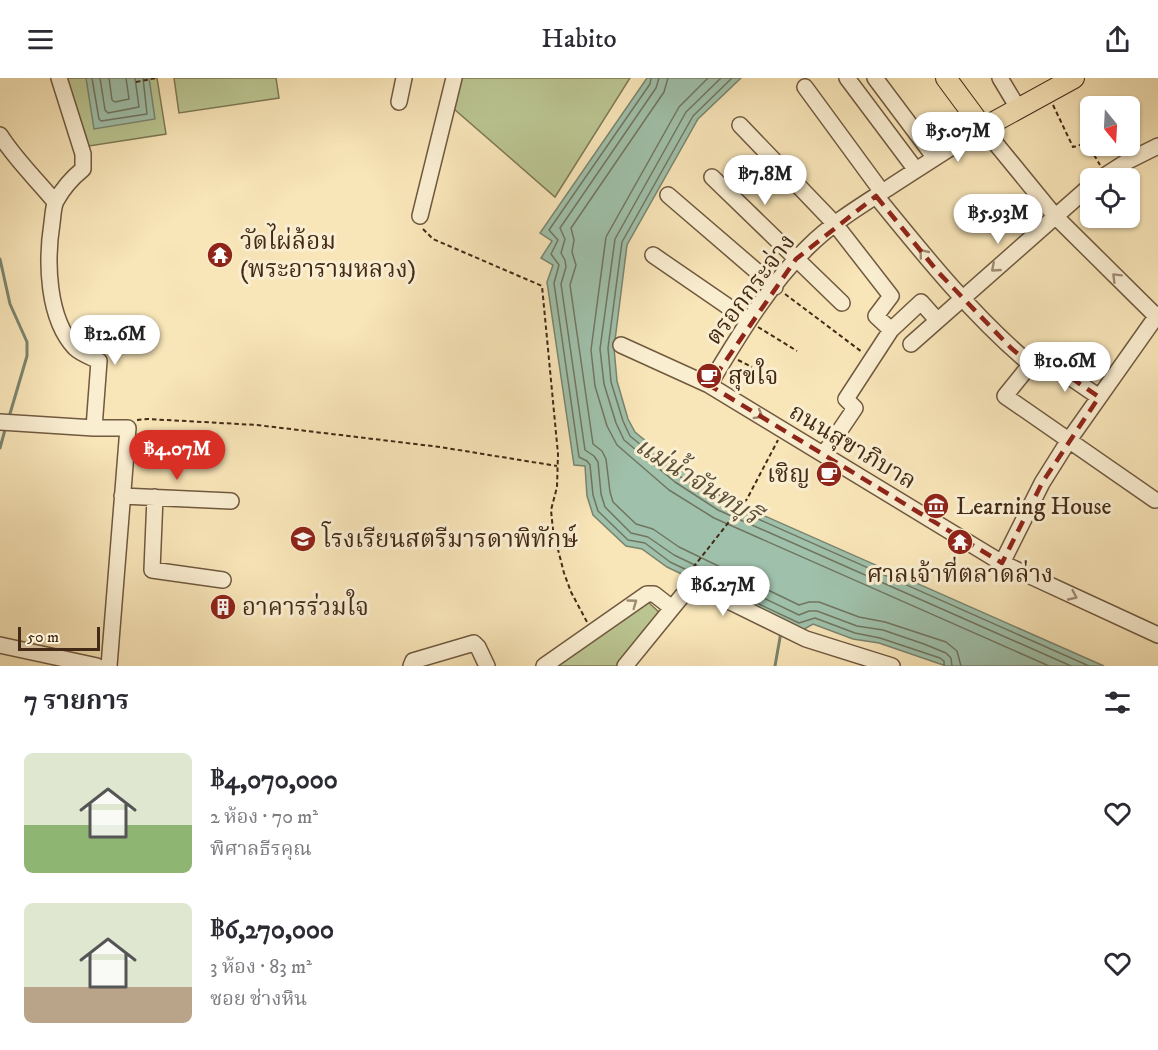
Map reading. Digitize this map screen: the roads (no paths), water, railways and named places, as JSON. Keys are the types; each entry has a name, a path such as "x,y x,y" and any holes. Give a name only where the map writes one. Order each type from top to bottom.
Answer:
{"main road":[{"path":"946,78 982,128 1018,108 1048,86 1074,78"}],"street":[{"path":"59,78 83,154 83,169 71,179 55,202 49,244 50,286 59,320 67,338 77,350 99,361 94,428"},
{"path":"399,102 404,78"},
{"path":"420,216 454,78"},
{"path":"847,78 916,170"},
{"path":"875,78 935,158"},
{"path":"1000,78 1018,108"},
{"path":"805,87 879,194 962,298 984,323 1030,364"},
{"path":"740,125 835,224 891,296 876,316 891,330"},
{"path":"982,128 1055,216 1157,316 1099,396 1042,483 1002,563"},
{"name":"ตรอกกระจ่าง","path":"709,385 749,321 796,259 835,224 982,128"},
{"path":"0,135 8,149 33,174 55,202"},
{"path":"1119,168 1158,146"},
{"path":"712,177 842,303"},
{"path":"668,195 775,287"},
{"path":"911,344 1080,195"},
{"path":"653,255 749,321"},
{"path":"824,454 855,408 846,399 891,330 921,302 937,320"},
{"name":"ถนนสุขาภิบาล","path":"621,345 709,385 1002,563 1158,635"},
{"path":"1099,396 1038,355 1005,396 1155,500"},
{"path":"6,423 94,428 130,425 122,496 109,666"},
{"path":"122,496 231,501"},
{"path":"155,497 152,570 223,580"},
{"path":"625,666 686,592 700,588 806,639 892,666"},
{"path":"544,666 647,594 654,594 672,608"},
{"path":"411,666 413,661 474,644 478,647 487,666"},
{"path":"4,645 44,660 97,666"}],"water":[{"path":"86,78 149,78 155,119 94,129"},
{"path":"647,78 741,78 698,119 627,245 614,348 617,381 628,419 635,432 682,471 724,498 1104,666 946,666 879,643 853,639 813,624 801,631 667,567 642,549 626,546 593,515 587,496 585,466 574,465 547,282 553,265 541,258 552,241 540,233"}],"waterway":[{"path":"0,259 10,304 27,342 27,356 9,417"},
{"path":"0,448 6,426"},
{"path":"775,666 781,632"}],"place":[{"name":"วัดไผ่ล้อม (พระอารามหลวง)","path":"220,255"},
{"name":"สุขใจ","path":"709,376"},
{"name":"เชิญ","path":"829,474"},
{"name":"Learning House","path":"936,506"},
{"name":"โรงเรียนสตรีมารดาพิทักษ์","path":"303,539"},
{"name":"ศาลเจ้าที่ตลาดล่าง","path":"960,542"},
{"name":"อาคารร่วมใจ","path":"223,607"}],"water label":[{"name":"แม่น้ำจันทบุรี","path":"698,480"}]}
